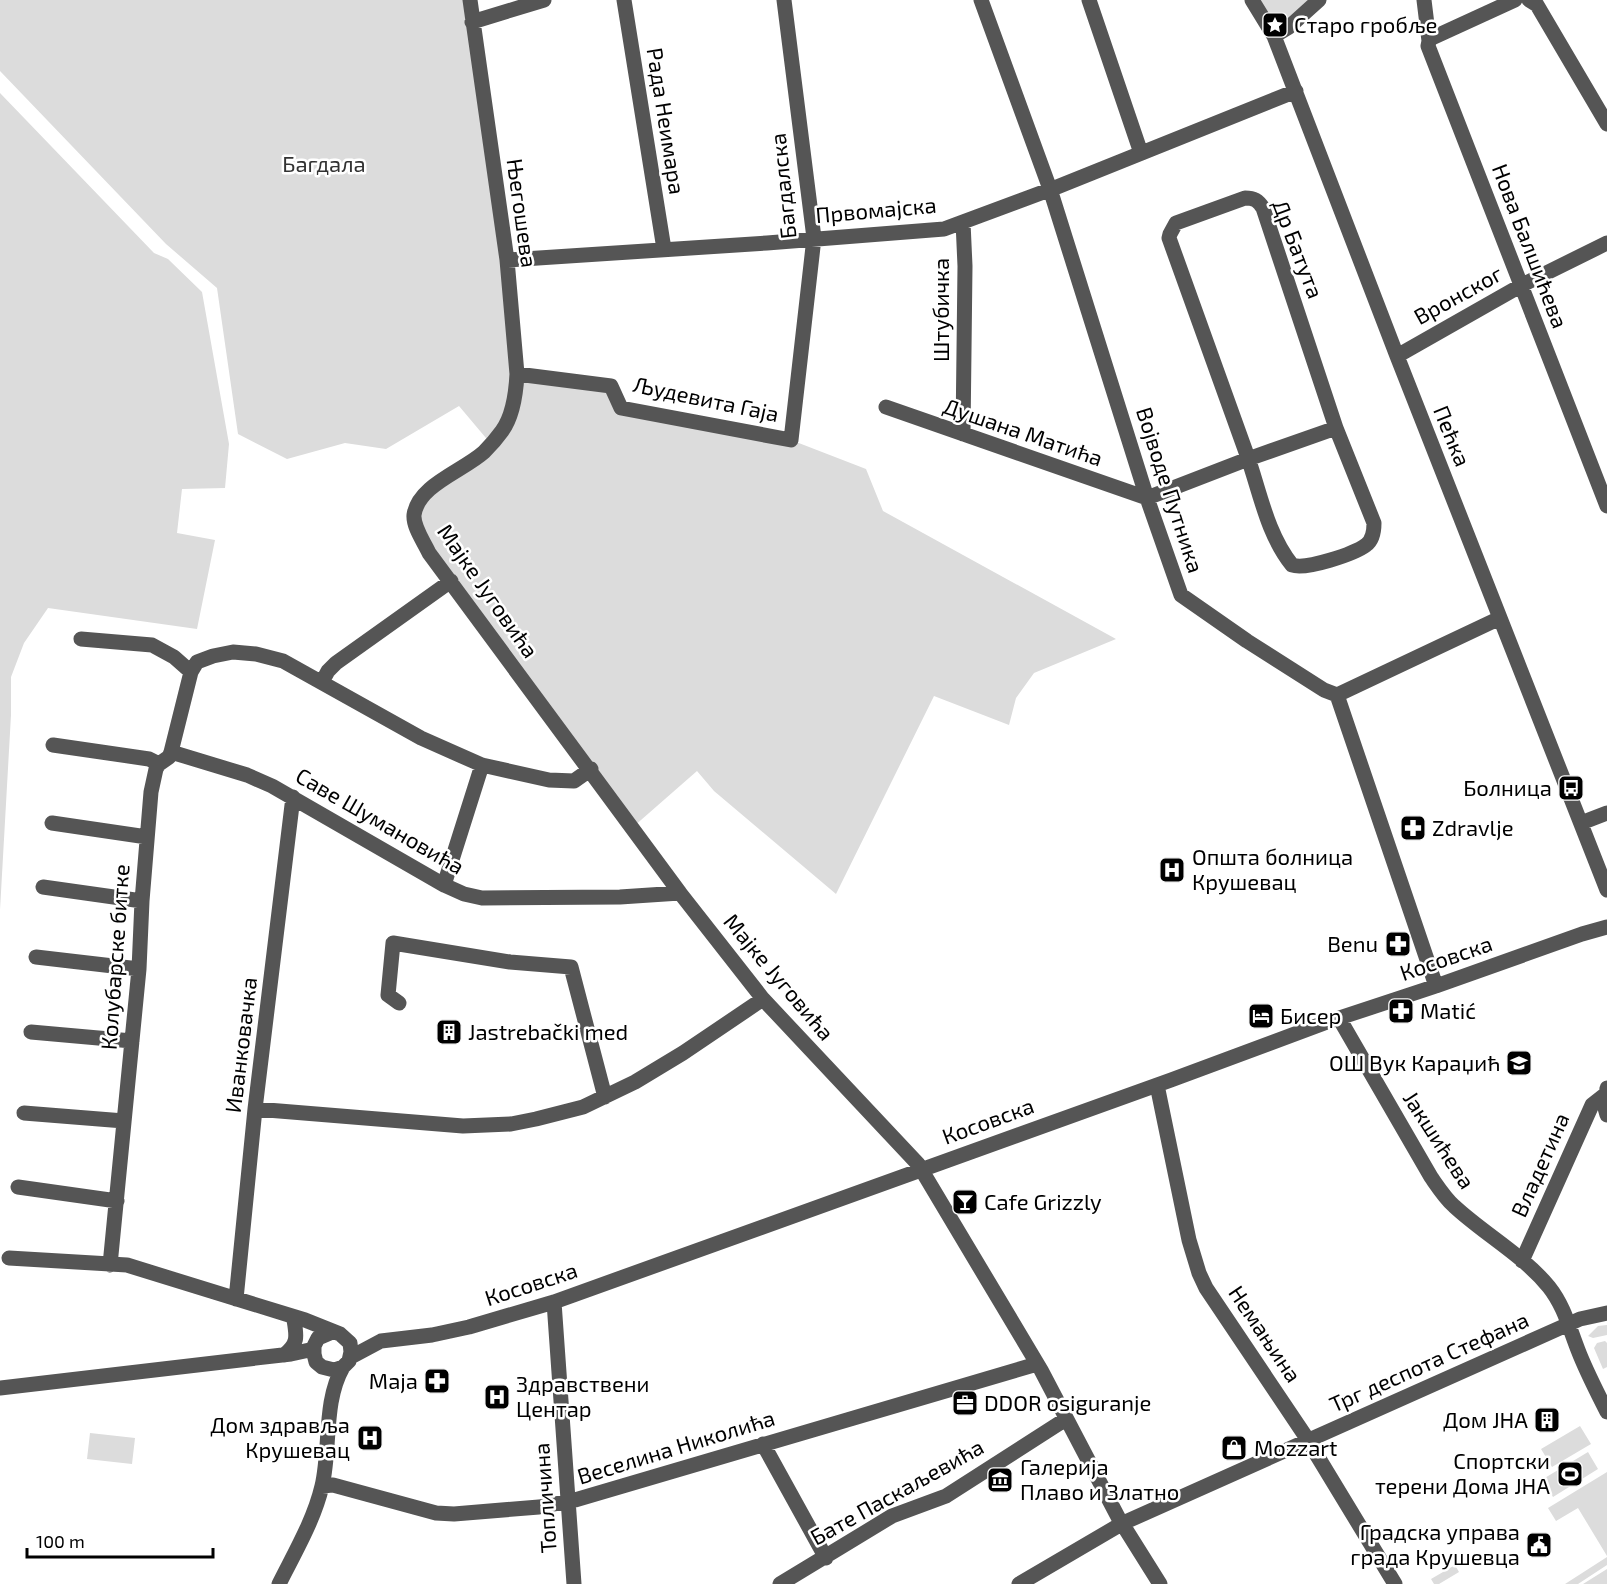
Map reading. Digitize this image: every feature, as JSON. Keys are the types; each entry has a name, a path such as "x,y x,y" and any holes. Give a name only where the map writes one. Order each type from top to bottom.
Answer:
{"street":[{"name":"Његошева","path":"470,0 507,261 517,374 511,410 503,430"},
{"path":"472,22 544,0"},
{"name":"Рада Неимара","path":"624,0 664,249"},
{"name":"Багдалска","path":"783,0 814,238 791,440"},
{"name":"Војводе Путника","path":"981,0 1050,189 1147,498 1181,595 1324,690 1337,695"},
{"path":"1089,0 1141,153"},
{"name":"Пећка","path":"1252,0 1275,36 1397,356 1607,890"},
{"path":"1275,36 1289,27 1319,0"},
{"name":"Нова Балшићева","path":"1424,0 1428,46 1607,506"},
{"path":"1429,41 1515,0"},
{"path":"1529,0 1537,5 1607,124"},
{"name":"Првомајска","path":"507,261 944,229 1296,91"},
{"name":"Др Батута","path":"1245,198 1259,201 1336,428 1374,523 1373,536 1367,545 1338,557 1304,567 1292,565 1279,546 1271,528 1169,238 1176,224 1245,198"},
{"name":"Штубичка","path":"963,222 965,266 963,434"},
{"name":"Вронског","path":"1397,356 1522,285 1607,243"},
{"name":"Људевита Гаја","path":"517,374 610,386 621,408 791,440"},
{"name":"Душана Матића","path":"886,407 1147,498"},
{"path":"1147,498 1336,428"},
{"name":"Мајке Југовића","path":"503,430 483,452 426,492 417,503 413,518 429,553 591,769 680,893 763,999 921,1169 1037,1364 1123,1523 1160,1584"},
{"path":"322,682 336,663 451,581"},
{"path":"1436,986 1337,695 1500,618"},
{"path":"81,639 152,645 194,667"},
{"path":"171,752 194,667 213,656 232,652 256,654 283,661 427,741 483,765 549,780 574,781 591,769"},
{"path":"53,745 149,759 159,764"},
{"name":"Колубарске битке","path":"110,1265 139,969 151,792 156,769 169,757 171,752"},
{"name":"Саве Шумановића","path":"171,752 247,775 293,797 444,885 464,894 482,898 620,897 680,893"},
{"path":"444,885 483,765"},
{"name":"Иванковачка","path":"236,1299 255,1109 293,797"},
{"path":"1581,823 1607,813"},
{"path":"52,823 147,837"},
{"path":"43,888 142,901"},
{"name":"Косовска","path":"318,1356 322,1335 338,1334 381,1341 432,1335 469,1327 554,1302 1339,1018 1607,927"},
{"path":"399,1003 388,995 393,943 487,959 571,968 605,1097"},
{"path":"36,957 139,969"},
{"path":"255,1109 463,1126 511,1124 583,1107 605,1097 683,1053 763,999"},
{"name":"Јакшићева","path":"1339,1018 1431,1177 1442,1192 1453,1205 1522,1261 1552,1292 1569,1324"},
{"path":"31,1032 132,1041"},
{"name":"Немањина","path":"1156,1085 1189,1240 1206,1288 1308,1441 1395,1584"},
{"path":"1607,1091 1605,1108 1607,1115"},
{"name":"Владетина","path":"1522,1261 1592,1105 1607,1091"},
{"path":"24,1113 124,1121"},
{"path":"18,1187 117,1200"},
{"path":"9,1258 128,1265 316,1324 338,1334 350,1343 347,1362 332,1395 322,1486 310,1521 279,1584"},
{"name":"Топличина","path":"554,1302 574,1584"},
{"name":"Трг деспота Стефана","path":"1019,1584 1123,1523 1569,1324 1590,1315 1607,1313"},
{"path":"288,1355 295,1343 296,1332 293,1318"},
{"path":"293,1318 318,1356 332,1395"},
{"path":"1569,1324 1578,1351 1607,1413"},
{"name":"Косовска","path":"0,1388 288,1355 318,1356 334,1370 381,1341"},
{"name":"Веселина Николића","path":"322,1486 333,1485 436,1514 540,1507 567,1502 1037,1364"},
{"name":"Бате Паскаљевића","path":"780,1584 892,1516 946,1496 1066,1419"},
{"path":"763,1444 826,1558"}],"green space":[{"name":"Багдала","path":"0,0 470,0 517,374 611,386 621,408 791,440 866,469 883,511 1116,639 1034,673 1016,698 1009,725 934,696 836,894 714,791 697,771 633,827 429,553 417,503 491,444 459,406 386,449 345,443 287,459 238,434 217,288 166,244 0,71"},
{"name":"Старо гробље","path":"1252,0 1310,0 1274,34"},
{"path":"0,93 154,253 168,259 202,292 229,444 225,488 182,489 177,533 215,540 197,629 48,608 24,643 11,677 0,910"},
{"path":"1607,1325 1607,1335 1593,1338 1588,1336 1598,1326"},
{"path":"1605,1341 1607,1343 1607,1367 1603,1369 1594,1348 1597,1343"},
{"name":"Спортски терени Дома ЈНА","path":"1580,1426 1591,1444 1552,1467 1541,1449"},
{"path":"90,1433 135,1438 132,1464 87,1459"},
{"name":"Спортски терени Дома ЈНА","path":"1588,1452 1598,1469 1553,1497 1543,1479"},
{"path":"1607,1472 1607,1556 1578,1508 1556,1521 1548,1508"},
{"path":"1607,1557 1607,1565 1578,1584 1565,1584"},
{"path":"1455,1565 1459,1572 1439,1584 1434,1584 1431,1579"},
{"path":"1607,1569 1607,1584 1583,1584"}],"place":[{"name":"Старо гробље","path":"1275,25"},
{"name":"Болница","path":"1571,788"},
{"name":"Zdravlje","path":"1413,828"},
{"name":"Општа болница Крушевац","path":"1172,870"},
{"name":"Benu","path":"1398,944"},
{"name":"Matić","path":"1401,1011"},
{"name":"Бисер","path":"1261,1016"},
{"name":"Jastrebački med","path":"449,1032"},
{"name":"ОШ Вук Караџић","path":"1519,1063"},
{"name":"Cafe Grizzly","path":"965,1202"},
{"name":"Маја","path":"437,1381"},
{"name":"Здравствени Центар","path":"497,1397"},
{"name":"DDOR osiguranje","path":"965,1403"},
{"name":"Дом ЈНА","path":"1547,1420"},
{"name":"Дом здравља Крушевац","path":"370,1438"},
{"name":"Mozzart","path":"1234,1448"},
{"name":"Спортски терени Дома ЈНА","path":"1570,1474"},
{"name":"Галерија Плаво и Златно","path":"1000,1480"},
{"name":"Градска управа града Крушевца","path":"1539,1545"}]}
